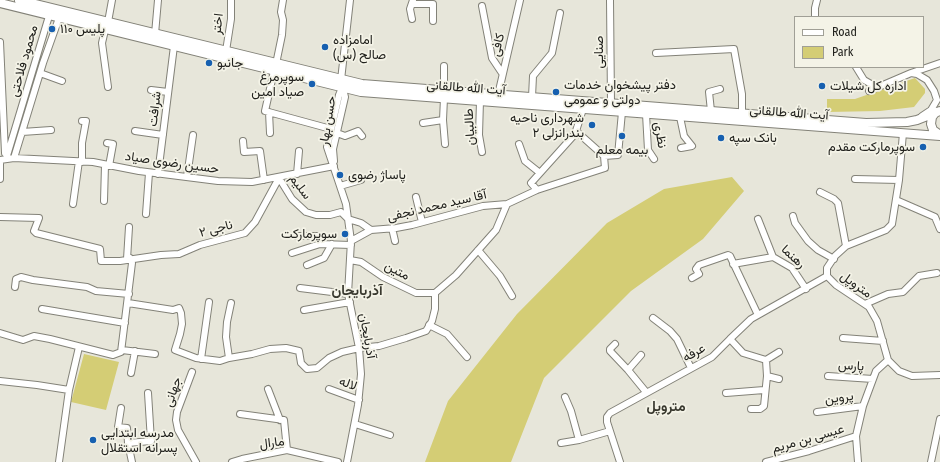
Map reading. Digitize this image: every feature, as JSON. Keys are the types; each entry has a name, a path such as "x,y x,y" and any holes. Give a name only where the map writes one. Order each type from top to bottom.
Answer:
{"main road":[{"name":"آیت الله طالقانی","path":"19,0 47,7 174,46 275,68 362,84 480,101 583,109 610,107 622,112 940,136"},
{"name":"آیت الله طالقانی","path":"0,3 47,7 60,18 155,34 226,51 275,68 342,88 361,92 532,97 610,107 711,111 866,123 907,122 917,120 938,111"},
{"path":"938,111 932,117 931,124 940,136"},
{"path":"907,122 921,126 923,130 919,134"}],"street":[{"path":"108,87 102,43 112,0"},
{"path":"155,34 158,0"},
{"name":"اختر","path":"226,51 231,19 231,0"},
{"path":"283,0 281,12 283,20 282,35 265,111 331,129"},
{"path":"342,88 341,80 350,0"},
{"name":"کافی","path":"498,95 520,0"},
{"name":"صنایی","path":"610,0 610,107"},
{"path":"815,16 817,0"},
{"path":"412,19 410,9 412,2 433,4 433,21"},
{"path":"482,6 492,58 502,73"},
{"name":"محمود فلاحتی","path":"14,158 22,132 47,7"},
{"path":"532,97 533,76 552,53 560,13"},
{"name":"محمود فلاحتی","path":"2,159 40,73 60,18"},
{"path":"0,42 2,159 0,179"},
{"name":"شرافت","path":"158,174 174,46"},
{"path":"656,53 734,49 742,94 742,113"},
{"path":"36,61 43,63"},
{"path":"869,91 910,73 940,63"},
{"path":"444,66 443,120 445,144"},
{"path":"857,68 864,80 871,84 880,86"},
{"path":"40,73 62,81"},
{"path":"910,73 917,74 927,80 934,91 937,100 931,110 917,120"},
{"name":"حسن بهار","path":"334,166 327,147 342,88"},
{"name":"حسن بهار","path":"334,166 333,149 345,97 342,88"},
{"path":"711,111 709,92 720,89"},
{"path":"151,90 168,92"},
{"name":"طالبیان","path":"480,101 479,135 482,152"},
{"path":"537,190 531,183 575,134 583,109"},
{"path":"269,112 270,133"},
{"path":"604,156 618,154 622,112"},
{"name":"نظری","path":"646,114 648,150 654,159"},
{"path":"680,117 684,136 692,146 681,148"},
{"path":"423,123 443,120"},
{"path":"73,204 81,162 82,143 86,122 82,121"},
{"path":"22,132 51,130"},
{"path":"135,131 163,135"},
{"path":"337,133 345,136 358,131 362,136"},
{"path":"128,303 173,310 179,308 182,324 175,350 220,362 229,358 270,349 286,348 300,351 301,363 307,369 317,368 329,358 342,352 359,348 379,346 411,337 426,331 432,321 435,309 435,293 451,280 496,230 507,204 537,190 605,168 604,156 576,131"},
{"name":"متروپل","path":"888,360 877,321 865,304 836,285 827,276 827,268 846,246 886,230 892,224 899,180 903,133"},
{"path":"187,177 193,135"},
{"path":"242,141 244,152 260,151 264,180"},
{"path":"104,201 107,165 113,144 107,143"},
{"path":"519,144 526,161 540,172"},
{"path":"297,174 300,151"},
{"name":"حسین رضوی صیاد","path":"2,159 14,158 81,162 218,182 252,182 279,178 334,166"},
{"name":"آذربایجان","path":"334,166 346,204 348,219 351,243 348,294 359,348 361,374 359,400 347,462"},
{"path":"146,214 149,173"},
{"name":"سلیم","path":"279,178 292,199 306,212 316,215 341,212 348,219"},
{"name":"ناجی ۲","path":"0,217 39,218 34,232 100,249 101,261 179,254 200,244 245,233 255,222 279,178"},
{"path":"855,179 899,180"},
{"path":"340,186 361,180"},
{"path":"820,192 834,199 838,203 846,246"},
{"path":"416,197 422,222"},
{"path":"896,200 935,218 940,229"},
{"name":"آقا سید محمد نجفی","path":"371,230 392,228 422,222 483,206 507,204"},
{"path":"793,216 795,223 808,241 818,250 834,259"},
{"path":"292,253 320,244 351,243 371,230 361,223 348,219"},
{"name":"رهنما","path":"758,219 774,257 792,268 806,289"},
{"path":"122,350 132,263 128,259 129,227"},
{"path":"392,228 395,241"},
{"path":"296,236 319,236 320,244"},
{"path":"307,265 324,258 332,244"},
{"path":"478,250 500,276 512,296"},
{"path":"692,278 699,274 696,269 699,265 728,254 758,315"},
{"path":"734,264 774,257"},
{"name":"متین","path":"350,260 361,262 383,277 416,293 435,293"},
{"path":"865,304 888,294 903,292 919,276 938,273"},
{"name":"عرفه","path":"620,462 607,417 610,413 712,357 730,338 758,315 827,276"},
{"path":"15,287 16,278 21,277 129,294"},
{"path":"300,288 348,294"},
{"path":"201,358 209,302"},
{"path":"304,310 350,302"},
{"path":"229,358 226,338 227,322 231,303"},
{"path":"42,308 125,323"},
{"path":"652,318 670,331 677,339 691,368"},
{"path":"430,325 447,334 467,357"},
{"path":"0,333 23,340 34,336 50,339 113,355 121,352 122,350 155,354"},
{"path":"730,338 743,353 766,360 779,352"},
{"path":"843,338 882,341"},
{"path":"615,344 610,351 646,392"},
{"path":"59,462 69,390 79,347"},
{"path":"131,373 135,351"},
{"path":"628,370 641,355"},
{"path":"751,409 762,408 764,406 764,390 767,376 766,360"},
{"path":"858,462 856,436 863,406 876,371 888,360 899,371 912,376 940,375"},
{"name":"جهانی","path":"192,372 177,412 176,420 178,430 196,462"},
{"path":"767,376 779,379"},
{"name":"پارس","path":"828,376 873,379"},
{"path":"0,381 69,390"},
{"path":"268,389 280,420"},
{"name":"لاله","path":"330,389 359,400"},
{"path":"726,393 764,390"},
{"path":"128,443 151,441 148,393"},
{"path":"565,397 571,411 579,440"},
{"name":"پروین","path":"817,412 863,406"},
{"path":"121,408 118,427 127,428 132,462"},
{"path":"240,414 284,420 287,450"},
{"path":"931,462 940,419"},
{"path":"355,424 390,435"},
{"path":"561,443 579,440 610,431"},
{"name":"عیسی بن مریم","path":"766,462 809,451 856,436"},
{"name":"مارال","path":"232,462 287,450 338,462"},
{"path":"260,455 263,462"}],"green space":[{"path":"915,78 925,89 925,93 914,107 880,111 827,112 827,99 855,99"},
{"path":"732,177 744,191 703,239 631,291 544,378 511,462 425,462 448,401 517,314 607,223 664,189"},
{"path":"84,354 119,362 106,410 71,402"}],"place":[{"name":"پلیس ۱۱۰","path":"52,29"},
{"name":"امامزاده صالح (س)","path":"325,47"},
{"name":"جانبو","path":"209,63"},
{"name":"سوپرمرغ صیاد امین","path":"312,84"},
{"name":"اداره کل شیلات","path":"822,86"},
{"name":"دفتر پیشخوان خدمات دولتی و عمومی","path":"556,92"},
{"name":"شهرداری ناحیه ۲ بندرانزلی","path":"592,125"},
{"name":"بیمه معلم","path":"622,136"},
{"name":"بانک سپه","path":"721,138"},
{"name":"سوپرمارکت مقدم","path":"923,147"},
{"name":"پاساژ رضوی","path":"340,175"},
{"name":"سوپرمارکت","path":"345,234"},
{"name":"مدرسه ابتدایی پسرانه استقلال","path":"93,440"}],"district":[{"name":"آذربایجان","path":"357,291"},
{"name":"متروپل","path":"666,407"}]}
